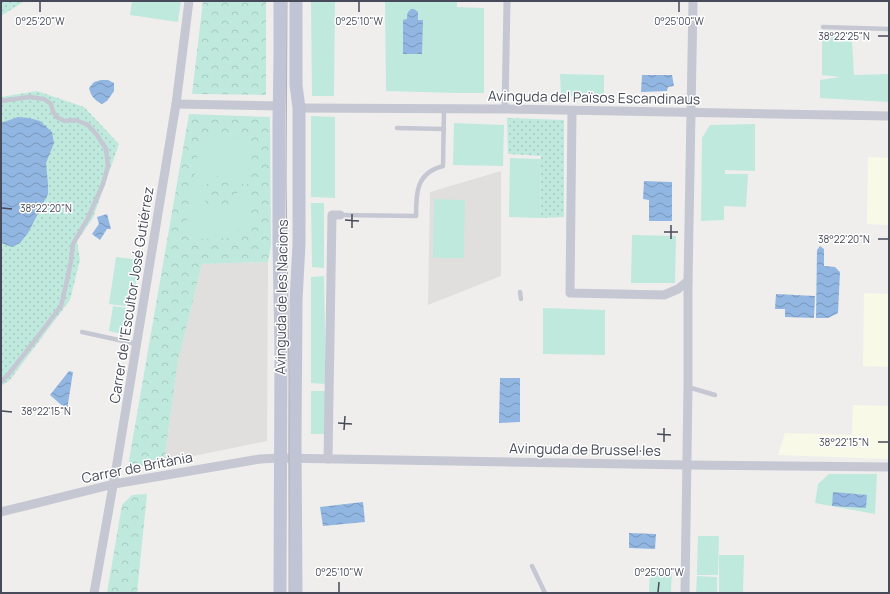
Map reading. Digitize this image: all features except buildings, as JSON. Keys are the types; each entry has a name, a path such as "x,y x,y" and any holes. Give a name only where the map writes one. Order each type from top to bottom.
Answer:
{"main road":[{"name":"Avinguda de les Nacions","path":"280,1 280,593"},
{"name":"Avinguda de les Nacions","path":"296,1 296,85 299,108 299,244 296,300 295,458 296,593"}],"street":[{"name":"Carrer de l'Escultor José Gutiérrez","path":"94,593 114,484 176,104 190,1"},
{"path":"505,109 508,1"},
{"path":"685,593 688,281 694,1"},
{"path":"176,104 279,106"},
{"name":"Avinguda del Països Escandinaus","path":"299,108 505,109 889,116"},
{"path":"572,111 570,293 664,296 678,289 688,281"},
{"path":"328,459 332,215 340,215"},
{"name":"Avinguda de Brussel·les","path":"280,458 889,467"},
{"name":"Carrer de Britània","path":"1,512 114,484 260,459 280,458"}],"lane":[{"path":"823,27 889,29"},
{"path":"1,101 29,97 44,99 51,104 53,112 58,118 65,121 76,120 88,125 97,135 106,150 108,166 103,184 88,218 73,244 71,261 61,306 1,382"},
{"path":"340,215 416,216 416,195 421,180 432,170 443,166 444,109"},
{"path":"397,128 444,129"},
{"path":"520,292 521,299"},
{"path":"82,332 137,344"},
{"path":"688,387 715,395"},
{"path":"532,566 545,593"}],"shaded area":[{"path":"868,157 889,158 889,225 867,224"},
{"path":"501,171 501,276 428,305 430,192"},
{"path":"268,262 267,441 164,462 178,360 202,264"},
{"path":"864,293 889,294 889,367 863,366"},
{"path":"853,405 889,406 889,459 778,455 785,433 852,435"}],"green space":[{"path":"1,1 25,1 1,16"},
{"path":"132,1 181,1 178,22 130,15"},
{"path":"203,1 266,1 266,95 192,94"},
{"path":"311,1 335,1 334,96 312,96"},
{"path":"385,1 457,1 457,7 484,8 484,93 386,91"},
{"path":"822,33 843,34 843,41 852,41 854,75 889,74 889,102 820,98 820,80 840,77 822,75"},
{"path":"560,74 604,75 604,97 561,96"},
{"path":"37,91 84,107 119,144 93,218 77,241 80,260 70,300 10,380 1,386 1,97"},
{"path":"189,114 270,117 271,245 268,262 202,264 178,361 164,462 128,466"},
{"path":"311,116 335,117 335,198 311,197"},
{"path":"507,118 564,120 564,217 540,218 541,156 508,154"},
{"path":"454,123 504,125 503,166 453,165"},
{"path":"755,124 755,171 725,170 725,174 748,174 746,207 724,206 724,220 701,221 702,138 710,125"},
{"path":"212,137 250,138 251,184 233,184 228,177 213,176 206,186 194,184 198,152 203,142"},
{"path":"510,158 541,159 540,218 509,217"},
{"path":"190,191 202,192 208,209 224,209 236,193 249,192 250,222 227,238 193,239 187,235"},
{"path":"434,199 465,200 464,258 433,258"},
{"path":"311,203 324,203 324,268 312,267"},
{"path":"632,235 676,236 675,283 631,283"},
{"path":"116,257 140,260 132,307 109,304"},
{"path":"324,276 326,384 311,383 311,277"},
{"path":"113,306 127,308 122,334 109,331"},
{"path":"543,308 605,310 605,355 543,354"},
{"path":"311,391 326,391 325,434 311,434"},
{"path":"829,474 877,474 875,514 815,503 818,484"},
{"path":"147,494 137,593 107,593 122,505 132,495"},
{"path":"698,536 719,536 718,575 697,575"},
{"path":"719,555 744,555 743,593 719,593"},
{"path":"650,568 672,569 671,593 649,593"},
{"path":"697,576 717,577 717,593 696,593"}],"water":[{"path":"411,9 418,12 418,20 423,20 422,54 403,54 403,20 407,19 408,12"},
{"path":"642,75 672,75 674,86 668,87 667,91 641,92"},
{"path":"108,80 114,83 114,91 107,101 102,104 93,98 89,88 94,82"},
{"path":"18,117 40,121 52,132 54,143 46,163 48,194 28,233 20,243 12,247 1,243 1,123"},
{"path":"644,181 672,182 672,221 649,221 649,200 643,199"},
{"path":"107,214 111,229 107,229 100,240 92,234 99,224 97,217"},
{"path":"820,246 824,249 824,266 835,267 840,272 838,313 828,318 816,318 817,250"},
{"path":"776,294 815,296 814,318 785,317 785,309 775,309"},
{"path":"69,371 73,372 67,410 50,395"},
{"path":"500,378 520,378 520,422 499,423"},
{"path":"833,492 867,495 866,508 832,506"},
{"path":"363,502 365,522 323,526 320,507"},
{"path":"629,533 656,534 655,549 629,548"}],"tram line":[{"path":"287,1 286,181 289,378 289,593"}]}
